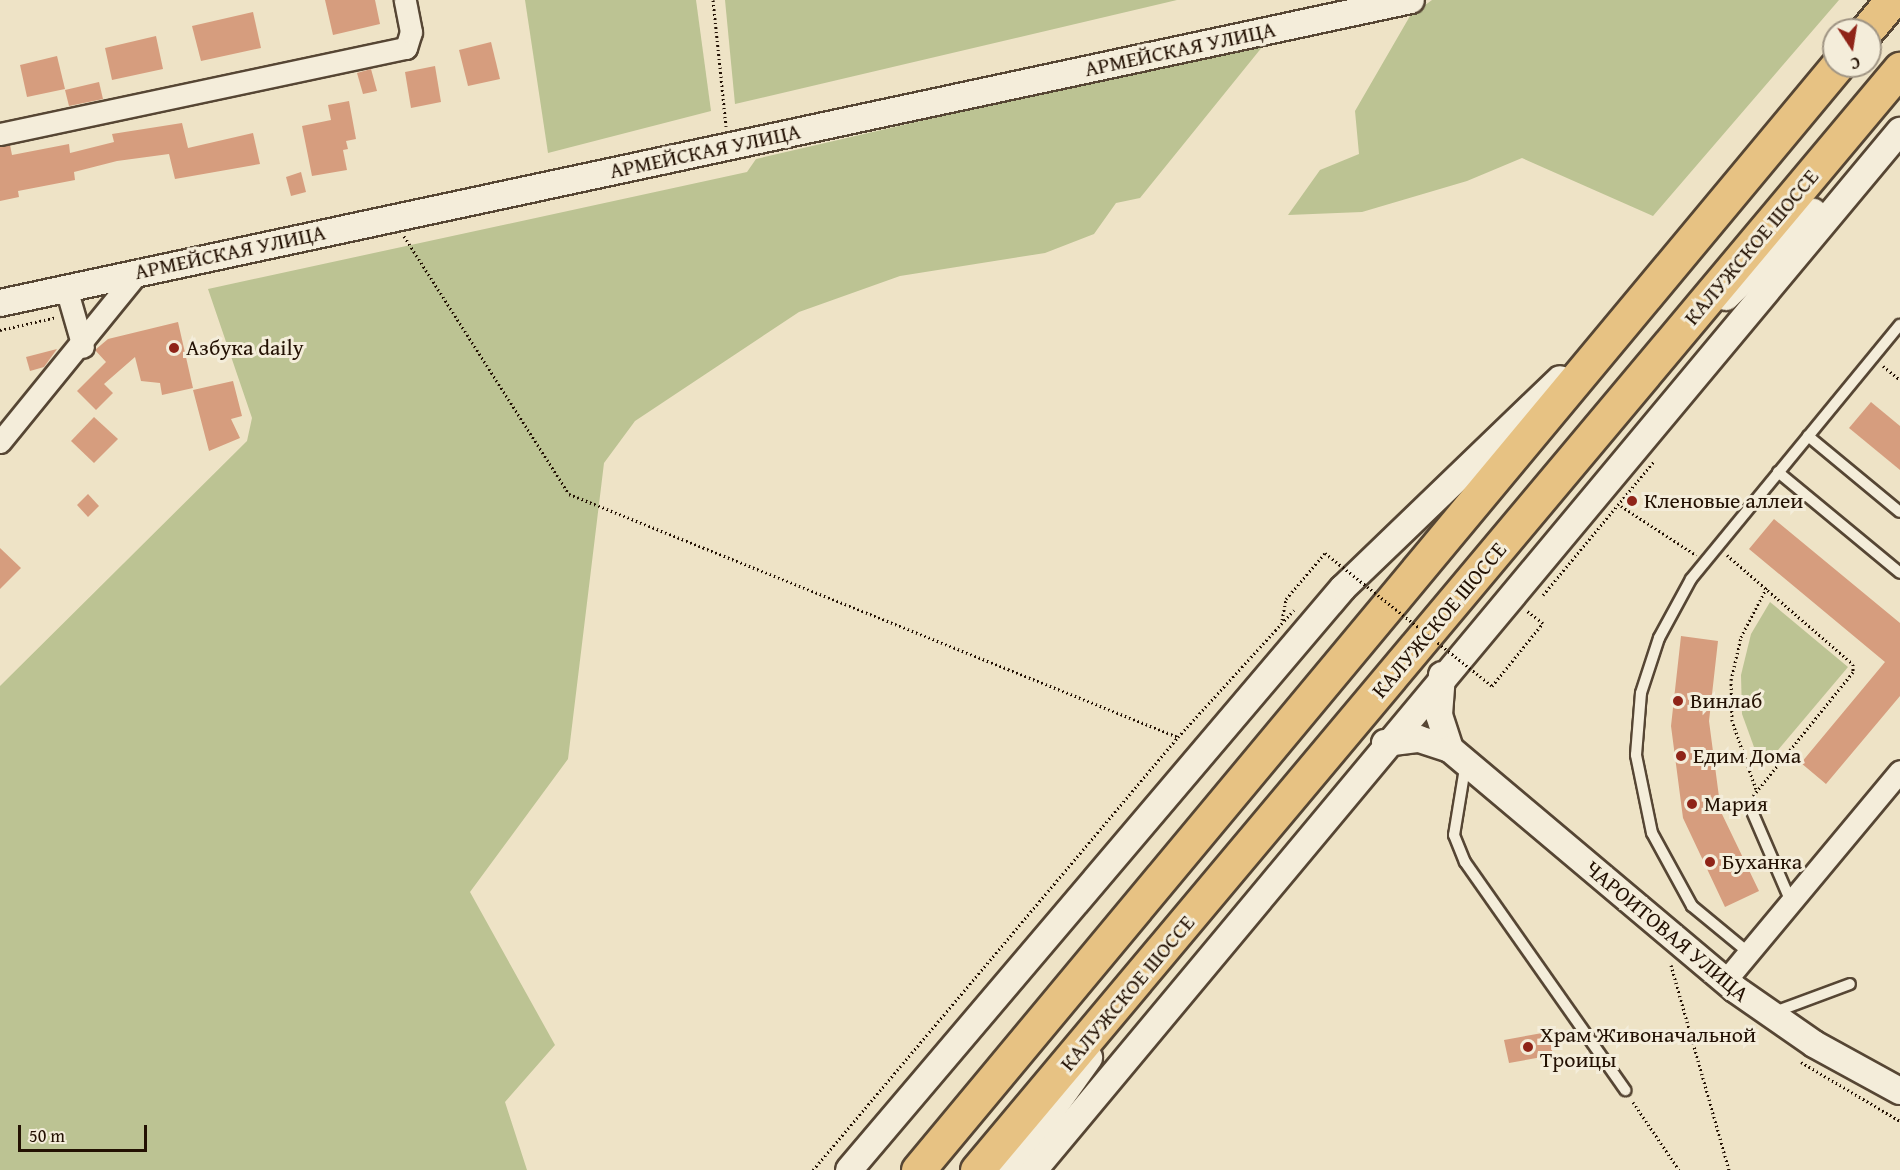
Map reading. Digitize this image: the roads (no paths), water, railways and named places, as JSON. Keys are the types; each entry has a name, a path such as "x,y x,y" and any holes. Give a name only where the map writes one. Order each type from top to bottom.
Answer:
{"highway":[{"path":"1877,18 1892,0"},
{"name":"КАЛУЖСКОЕ ШОССЕ","path":"977,1170 1900,69"},
{"name":"КАЛУЖСКОЕ ШОССЕ","path":"918,1170 1018,1053 1827,78"}],"street":[{"path":"0,134 406,48 411,32 405,0"},
{"name":"АРМЕЙСКАЯ УЛИЦА","path":"0,303 1411,0"},
{"path":"1633,388 1900,130"},
{"path":"1034,1170 1385,743 1900,130"},
{"path":"0,442 83,346 138,272"},
{"path":"66,288 83,346"},
{"path":"849,1170 1343,588 1651,291"},
{"path":"1442,675 1439,715 1458,756"},
{"name":"ЧАРОИТОВАЯ УЛИЦА","path":"1385,743 1419,740 1458,756 1725,981 1769,1015 1900,1091"},
{"path":"1725,981 1900,771"},
{"path":"1009,1170 1192,915"}],"lane":[{"path":"1749,953 1692,906 1678,886 1652,833 1639,782 1641,693 1659,638 1705,561 1900,326"},
{"path":"1808,436 1900,512"},
{"path":"1778,472 1900,573"},
{"path":"1458,756 1454,835 1465,862 1625,1090"},
{"path":"1751,809 1791,902"},
{"path":"1769,1015 1850,984"}],"place":[{"name":"Азбука daily","path":"174,348"},
{"name":"Кленовые аллеи","path":"1632,501"},
{"name":"Винлаб","path":"1678,701"},
{"name":"Едим Дома","path":"1681,756"},
{"name":"Мария","path":"1692,804"},
{"name":"Буханка","path":"1710,862"},
{"name":"Храм Живоначальной Троицы","path":"1528,1047"}]}
